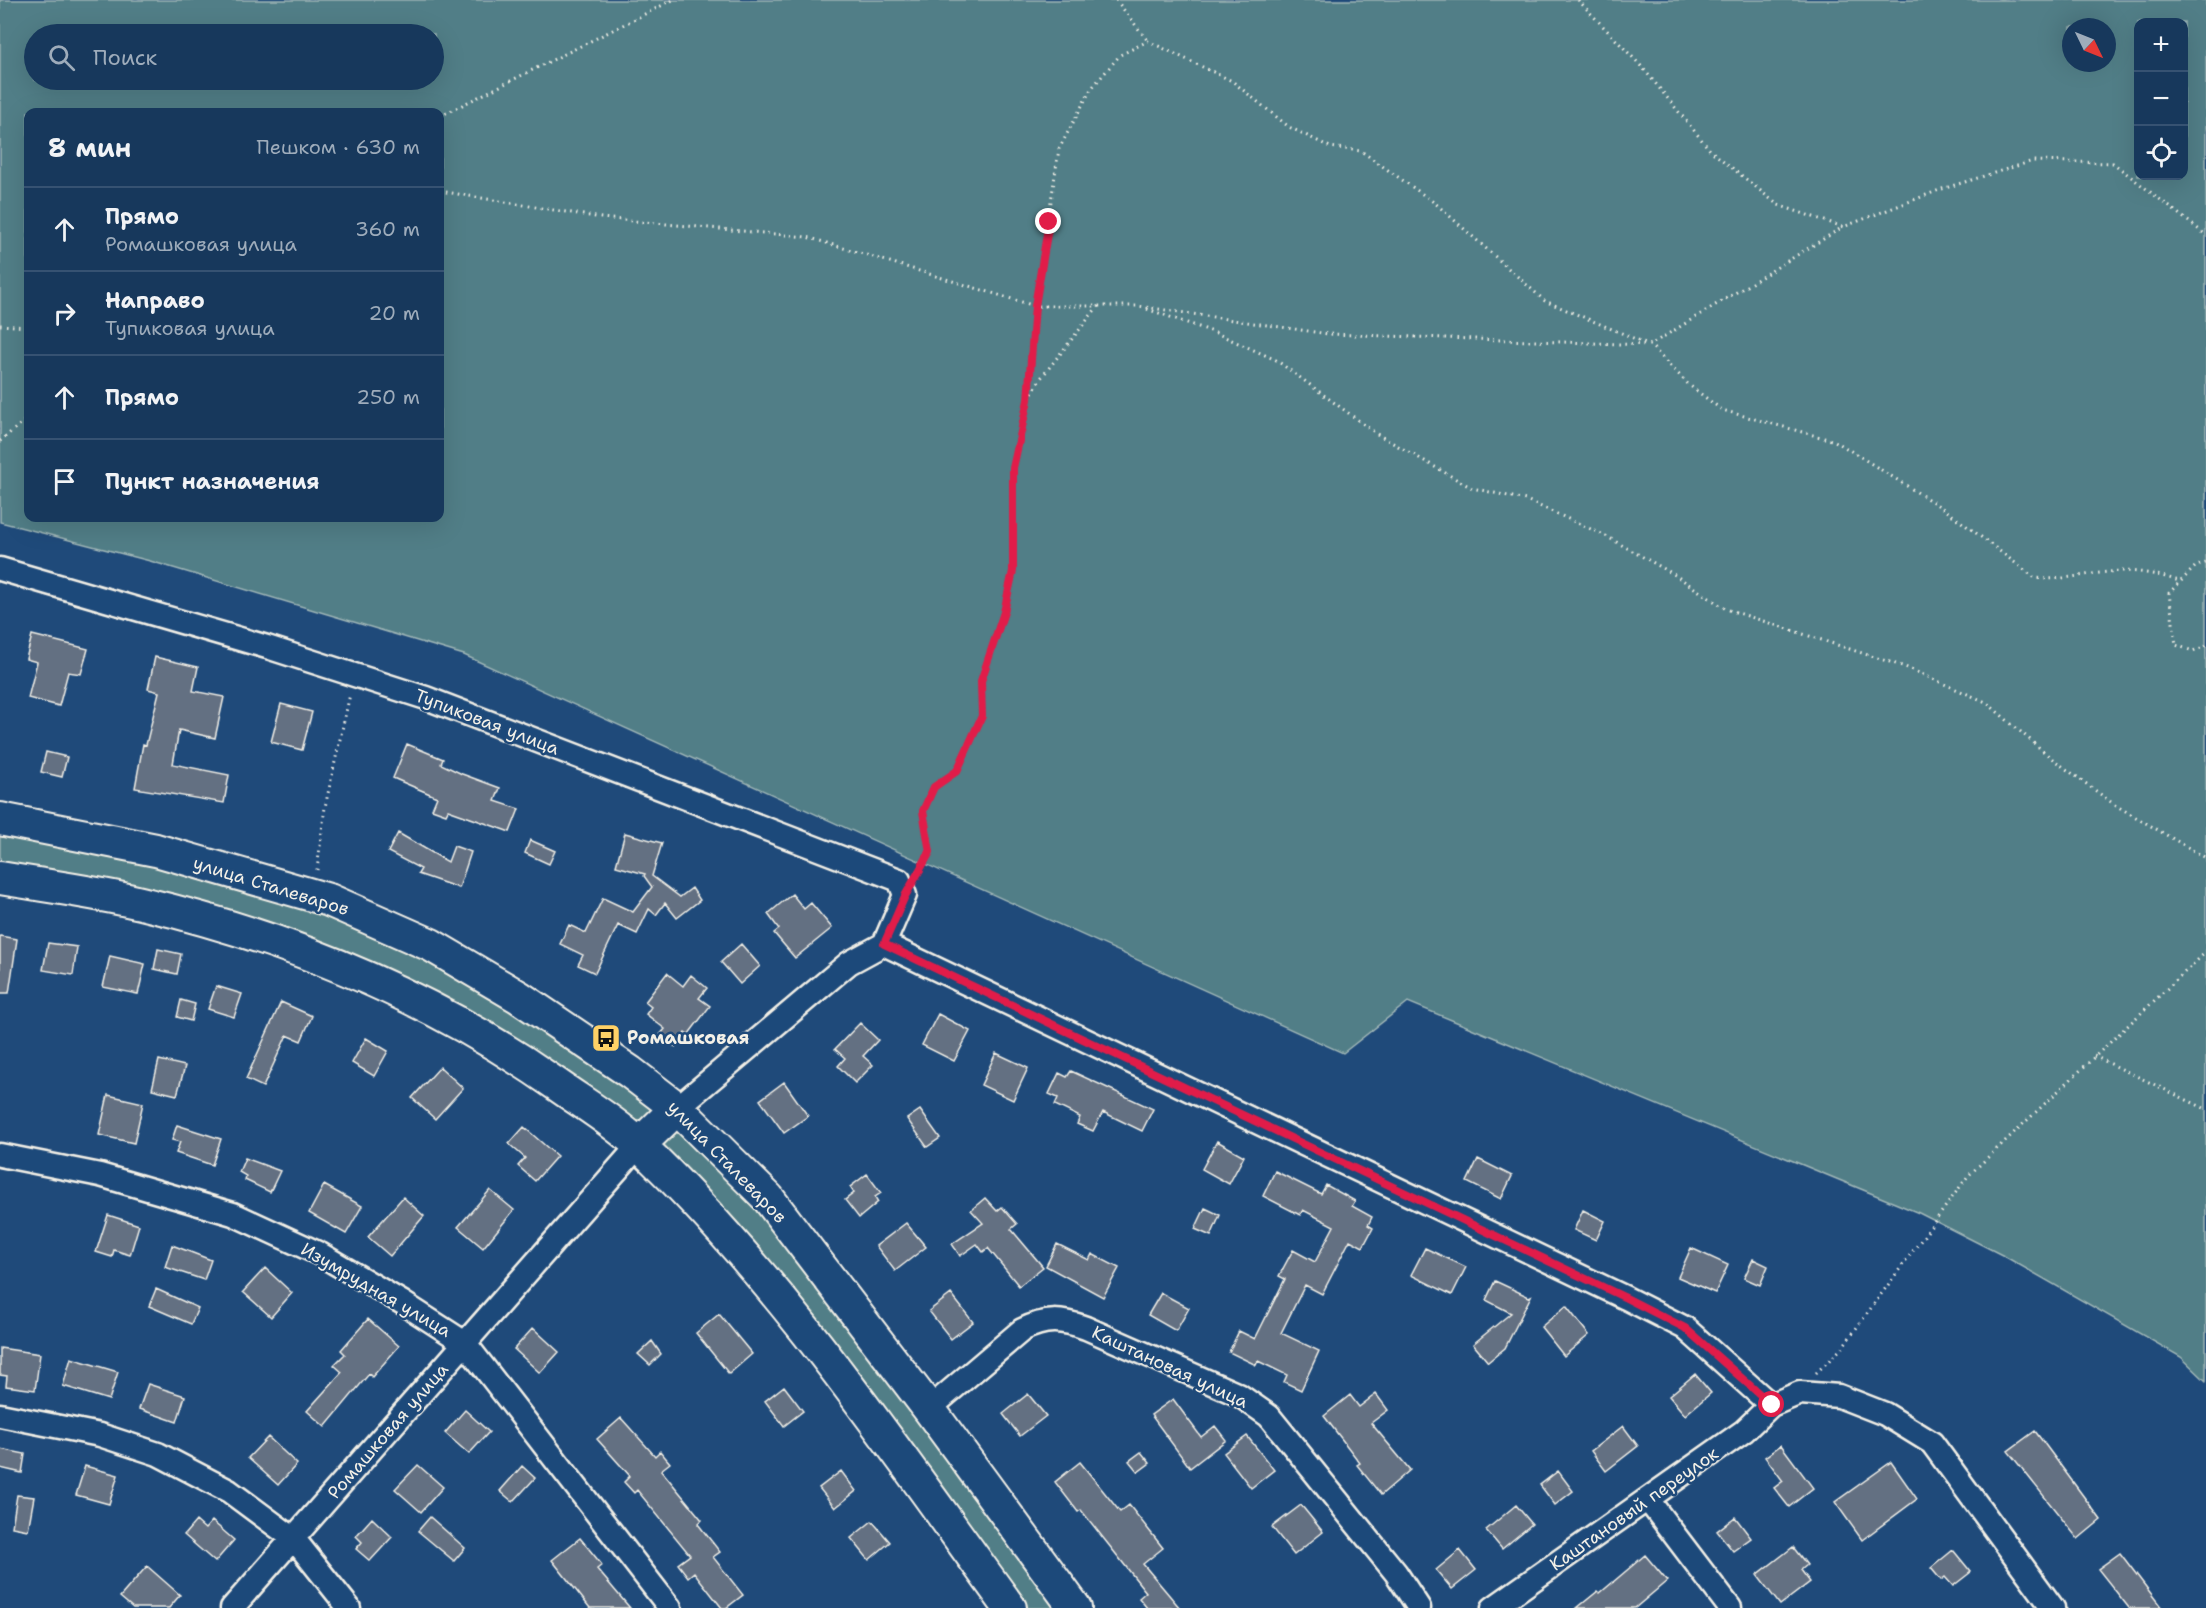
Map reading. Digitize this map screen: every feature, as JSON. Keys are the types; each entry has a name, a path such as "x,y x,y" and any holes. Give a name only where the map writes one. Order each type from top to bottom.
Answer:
{"main road":[{"name":"улица Сталеваров","path":"0,819 156,850 314,896 431,945 519,997 630,1072 678,1108 768,1198 929,1409 1075,1608"},
{"path":"0,878 138,902 218,923 304,952 389,986 460,1022 517,1056 639,1145 728,1238 815,1343 1010,1608"},
{"path":"639,1145 678,1108"}],"street":[{"name":"Тупиковая улица","path":"0,569 267,647 426,698 898,880 905,896"},
{"path":"678,1108 849,963 884,944 905,896"},
{"path":"884,944 1685,1328 1772,1405 1800,1393 1839,1396 1885,1414 1932,1443 2052,1608"},
{"name":"Ромашковая улица","path":"232,1608 639,1145"},
{"name":"Изумрудная улица","path":"0,1155 100,1175 233,1214 320,1254 465,1343 670,1608"},
{"name":"Каштановая улица","path":"929,1409 1022,1330 1040,1321 1061,1319 1086,1328 1239,1395 1269,1416 1396,1573 1419,1608"},
{"name":"Каштановый переулок","path":"1494,1608 1744,1431 1772,1405"},
{"path":"0,1414 100,1435 158,1454 229,1491 294,1539 349,1608"},
{"path":"1648,1500 1730,1608"}],"path":[{"path":"444,114 673,0"},
{"path":"1116,0 1148,41 1232,81 1289,127 1330,147 1361,151 1435,203 1545,301 1650,345 1689,385 1722,410 1835,441 1947,511 2035,578 2053,580 2112,571 2161,575 2179,581"},
{"path":"1578,0 1642,67 1710,150 1778,205 1843,227"},
{"path":"905,896 930,852 923,811 934,787 957,771 982,716 981,681 1004,612 1013,571 1013,468 1028,400 1035,306 1059,149 1091,89 1120,55 1148,41"},
{"path":"444,192 601,218 807,237 1035,306 1138,306 1328,334 1650,345 1843,227 1942,189 2033,161 2113,163 2206,235"},
{"path":"1028,400 1041,378 1099,305"},
{"path":"1138,306 1216,333 1276,360 1377,434 1472,488 1527,500 1604,535 1675,575 1726,609 1905,667 1986,702 2050,757 2115,805 2206,858"},
{"path":"0,325 24,327"},
{"path":"0,441 24,421"},
{"path":"2206,563 2196,566 2169,593 2176,645 2193,651 2206,646"},
{"path":"314,896 325,807 353,675"},
{"path":"1800,1393 1805,1383 1841,1349 1968,1176 2206,952"},
{"path":"2094,1056 2206,1109"}],"green space":[{"path":"0,0 2206,0 2206,1381 2181,1357 2004,1256 1919,1213 1408,1002 1343,1053 464,655 150,561 0,522"},
{"path":"0,829 119,851 305,902 454,967 657,1107 644,1129 437,999 0,863"},
{"path":"678,1125 737,1181 1063,1608 1020,1608 655,1147"}],"building":[{"path":"32,635 88,649 81,674 68,672 59,706 28,698 37,662 26,659"},
{"path":"155,657 198,667 193,691 224,697 215,738 179,730 173,764 229,775 224,803 135,788 143,744 146,745 159,692 148,689"},
{"path":"281,704 312,712 302,750 271,742"},
{"path":"407,744 443,759 441,764 462,774 500,788 495,801 519,809 510,832 448,810 446,814 432,809 437,797 393,778"},
{"path":"46,752 67,757 62,777 41,772"},
{"path":"398,833 448,862 454,846 471,852 459,888 418,874 421,869 388,852"},
{"path":"625,833 662,843 652,876 680,897 692,888 700,900 677,918 665,903 656,915 649,909 637,934 618,925 595,973 578,965 583,955 560,944 569,925 586,933 603,898 633,912 652,887 644,876 645,874 616,866"},
{"path":"530,840 555,851 549,864 525,853"},
{"path":"792,894 804,909 811,903 832,928 795,958 774,933 779,929 768,914"},
{"path":"0,936 17,939 9,993 0,993"},
{"path":"48,943 77,947 73,975 43,970"},
{"path":"741,944 760,966 740,984 721,962"},
{"path":"158,949 181,954 177,974 154,969"},
{"path":"110,956 145,964 138,994 103,987"},
{"path":"667,973 683,986 691,975 707,988 699,998 710,1006 688,1035 685,1033 675,1047 660,1035 665,1029 646,1014 651,1007 645,1002"},
{"path":"216,986 242,994 234,1017 208,1009"},
{"path":"181,1000 195,1004 191,1021 177,1017"},
{"path":"281,1002 312,1016 301,1041 287,1035 263,1087 246,1079"},
{"path":"938,1014 970,1031 954,1061 922,1045"},
{"path":"860,1023 878,1040 863,1056 873,1065 855,1083 838,1066 845,1058 835,1049"},
{"path":"366,1038 388,1051 374,1076 352,1063"},
{"path":"996,1053 1028,1068 1013,1100 981,1085"},
{"path":"159,1060 185,1066 177,1095 152,1089"},
{"path":"440,1067 463,1088 435,1119 412,1098"},
{"path":"1071,1071 1153,1109 1142,1131 1103,1112 1093,1131 1077,1124 1080,1117 1055,1105 1058,1098 1049,1094 1059,1073 1067,1077"},
{"path":"784,1082 808,1116 784,1133 760,1100"},
{"path":"108,1095 143,1103 134,1143 99,1135"},
{"path":"920,1110 940,1138 927,1147 907,1119"},
{"path":"177,1125 221,1139 212,1165 176,1153 180,1142 172,1140"},
{"path":"524,1127 557,1156 535,1181 518,1166 525,1158 509,1144"},
{"path":"1217,1141 1244,1156 1229,1184 1202,1169"},
{"path":"245,1158 280,1171 270,1192 245,1180 246,1176 239,1172"},
{"path":"1478,1159 1512,1176 1501,1199 1467,1182"},
{"path":"1275,1171 1321,1194 1326,1185 1355,1201 1352,1206 1372,1217 1368,1225 1373,1228 1363,1247 1350,1240 1322,1294 1305,1285 1281,1333 1319,1351 1301,1390 1284,1382 1287,1375 1258,1361 1256,1365 1229,1352 1239,1331 1255,1339 1285,1279 1279,1276 1293,1250 1315,1262 1334,1226 1303,1210 1300,1215 1263,1196"},
{"path":"867,1174 881,1193 875,1197 878,1202 859,1218 845,1200 854,1193 850,1187"},
{"path":"324,1185 362,1206 346,1234 309,1213"},
{"path":"490,1190 514,1210 483,1248 458,1227"},
{"path":"403,1197 424,1216 390,1256 368,1237"},
{"path":"985,1198 997,1211 1002,1207 1017,1224 1011,1229 1043,1267 1019,1286 988,1248 983,1252 977,1244 960,1256 952,1244 983,1223 971,1210"},
{"path":"1205,1208 1220,1215 1211,1236 1195,1229"},
{"path":"1583,1210 1605,1221 1596,1240 1574,1230"},
{"path":"108,1215 139,1225 130,1255 114,1250 112,1257 96,1252"},
{"path":"906,1223 926,1247 895,1271 876,1246"},
{"path":"1057,1244 1089,1260 1092,1254 1119,1268 1103,1297 1046,1266"},
{"path":"172,1245 211,1260 204,1280 165,1267"},
{"path":"1425,1248 1466,1267 1452,1295 1411,1275"},
{"path":"1691,1248 1728,1265 1715,1293 1678,1277"},
{"path":"1753,1259 1768,1266 1760,1285 1744,1278"},
{"path":"265,1268 292,1293 271,1317 243,1292"},
{"path":"1495,1281 1531,1296 1505,1348 1488,1362 1473,1344 1511,1313 1486,1300"},
{"path":"156,1289 198,1308 191,1324 149,1306"},
{"path":"1161,1293 1189,1308 1176,1331 1148,1315"},
{"path":"951,1294 973,1322 951,1339 929,1311"},
{"path":"1566,1306 1589,1335 1564,1356 1541,1327"},
{"path":"719,1314 752,1354 729,1374 696,1333"},
{"path":"368,1319 399,1346 372,1377 369,1374 325,1427 307,1411 342,1372 334,1365 345,1354 341,1350"},
{"path":"533,1328 559,1352 540,1373 514,1349"},
{"path":"652,1341 661,1354 650,1365 638,1354"},
{"path":"0,1348 40,1354 35,1390 6,1386 7,1376 0,1375"},
{"path":"71,1358 118,1372 109,1400 63,1386"},
{"path":"1695,1374 1711,1393 1685,1415 1669,1396"},
{"path":"148,1384 185,1396 177,1422 139,1409"},
{"path":"784,1386 803,1411 784,1426 765,1401"},
{"path":"1028,1394 1046,1416 1020,1436 1003,1414"},
{"path":"1376,1394 1388,1410 1371,1423 1410,1470 1381,1495 1357,1465 1360,1463 1324,1416 1350,1395 1359,1407"},
{"path":"1173,1399 1201,1437 1215,1426 1226,1440 1190,1468 1151,1415"},
{"path":"465,1410 489,1432 469,1454 445,1433"},
{"path":"621,1418 655,1456 660,1451 670,1463 661,1470 702,1520 698,1524 720,1552 713,1557 743,1595 726,1608 722,1608 694,1572 688,1577 678,1564 690,1555 637,1490 634,1493 624,1482 630,1476 597,1439"},
{"path":"1623,1426 1638,1446 1606,1471 1591,1451"},
{"path":"2035,1431 2101,1520 2078,1539 2008,1451"},
{"path":"1247,1436 1274,1470 1251,1488 1224,1453"},
{"path":"268,1437 297,1464 278,1485 248,1458"},
{"path":"1781,1445 1813,1488 1789,1507 1774,1488 1783,1481 1765,1457"},
{"path":"0,1449 25,1454 22,1473 0,1468"},
{"path":"1141,1452 1150,1463 1138,1472 1129,1461"},
{"path":"1080,1462 1120,1512 1129,1505 1163,1548 1143,1564 1180,1608 1147,1608 1139,1598 1146,1592 1081,1510 1078,1512 1055,1482"},
{"path":"1891,1462 1917,1499 1862,1540 1835,1502"},
{"path":"418,1465 443,1487 421,1512 395,1489"},
{"path":"85,1466 118,1475 109,1504 76,1495"},
{"path":"522,1466 535,1478 513,1502 500,1491"},
{"path":"841,1471 856,1491 835,1508 819,1488"},
{"path":"1558,1471 1573,1491 1555,1505 1540,1485"},
{"path":"17,1495 34,1497 28,1530 12,1527"},
{"path":"1301,1505 1323,1532 1294,1555 1272,1527"},
{"path":"1516,1505 1532,1524 1502,1549 1486,1530"},
{"path":"430,1517 465,1548 454,1561 418,1531"},
{"path":"1735,1517 1751,1538 1733,1551 1717,1531"},
{"path":"372,1518 392,1537 370,1561 356,1549 362,1542 356,1536"},
{"path":"196,1521 205,1529 212,1521 234,1540 215,1562 184,1535"},
{"path":"872,1521 890,1542 869,1560 851,1538"},
{"path":"580,1538 602,1565 597,1569 630,1608 590,1608 552,1560"},
{"path":"1793,1547 1807,1565 1801,1570 1810,1582 1780,1605 1757,1575"},
{"path":"1460,1550 1476,1570 1452,1589 1436,1570"},
{"path":"1953,1550 1971,1572 1953,1586 1945,1577 1941,1580 1931,1568"},
{"path":"2120,1553 2162,1608 2129,1608 2098,1569"},
{"path":"1645,1555 1667,1581 1635,1608 1577,1608 1598,1591 1600,1593"},
{"path":"147,1566 180,1595 169,1608 133,1608 120,1597"}],"place":[{"name":"Ромашковая","path":"606,1038"}],"route":[{"path":"1049,222 1035,306 1028,400 1013,468 1013,571 1004,612 981,681 982,716 957,771 934,787 923,811 930,852 905,896 884,944 918,958 1293,1137 1685,1328 1772,1405"}]}
